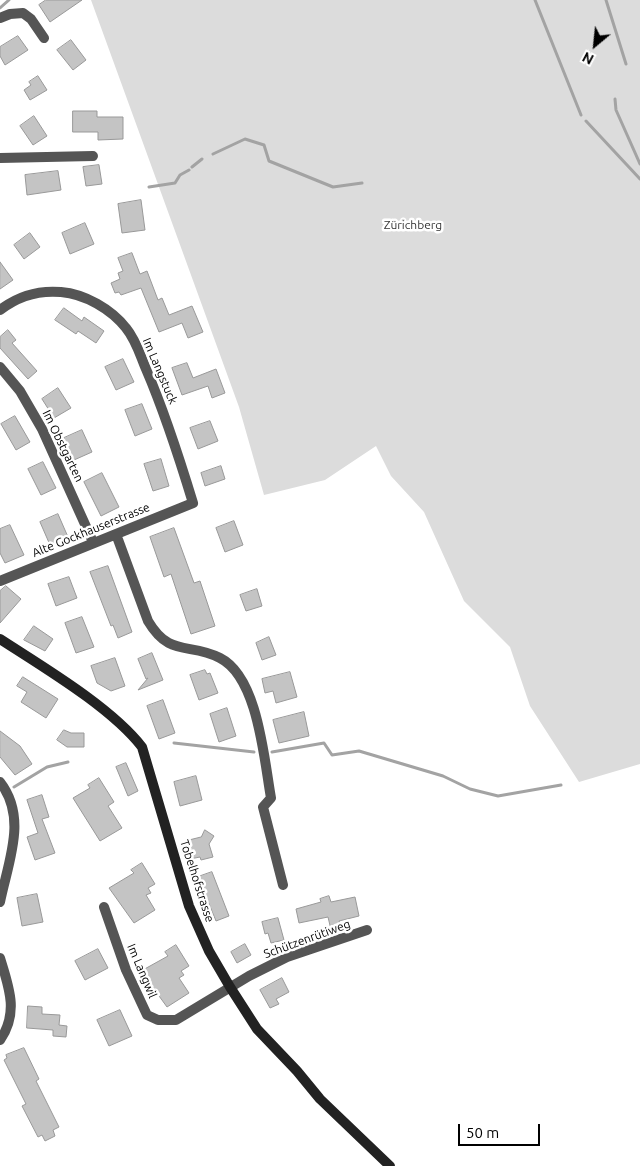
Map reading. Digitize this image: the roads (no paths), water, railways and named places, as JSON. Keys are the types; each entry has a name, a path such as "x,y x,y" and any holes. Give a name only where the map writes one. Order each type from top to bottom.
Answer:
{"main road":[{"name":"Tobelhofstrasse","path":"0,640 94,702 124,727 142,747 189,906 209,951 230,987 257,1030 297,1071 320,1099 390,1166"}],"street":[{"path":"0,18 10,14 23,13 31,20 44,38"},
{"path":"0,158 93,156"},
{"name":"Im Langstuck","path":"0,310 8,304 30,294 48,291 67,293 92,300 126,328 135,342 165,413 193,503"},
{"name":"Im Obstgarten","path":"0,367 20,391 42,429 60,465 93,542"},
{"name":"Alte Gockhauserstrasse","path":"0,581 193,503"},
{"path":"116,534 148,621 156,633 166,642 178,648 220,658 241,678 259,735 270,798 263,807 283,885"},
{"path":"0,782 11,802 16,820 11,855 0,902"},
{"name":"Im Langwil","path":"104,906 126,970 147,1015 158,1020 176,1020 230,987"},
{"name":"Schützenrütiweg","path":"230,987 287,957 367,930"},
{"path":"0,958 10,990 12,1010 8,1027 0,1040"}],"waterway":[{"path":"0,8 9,0"},
{"path":"535,0 581,115"},
{"path":"606,0 626,64"},
{"path":"615,99 616,110 640,164"},
{"path":"586,121 640,179"},
{"path":"213,154 245,139 264,145 269,161 333,187 362,183"},
{"path":"192,167 202,159"},
{"path":"149,187 175,183 180,175 189,170"},
{"path":"174,743 254,752"},
{"path":"272,752 324,743 332,755 359,751 443,776 470,789 498,796 561,785"},
{"path":"14,787 47,767 68,762"}],"park label":[{"name":"Zürichberg","path":"413,225"}]}
